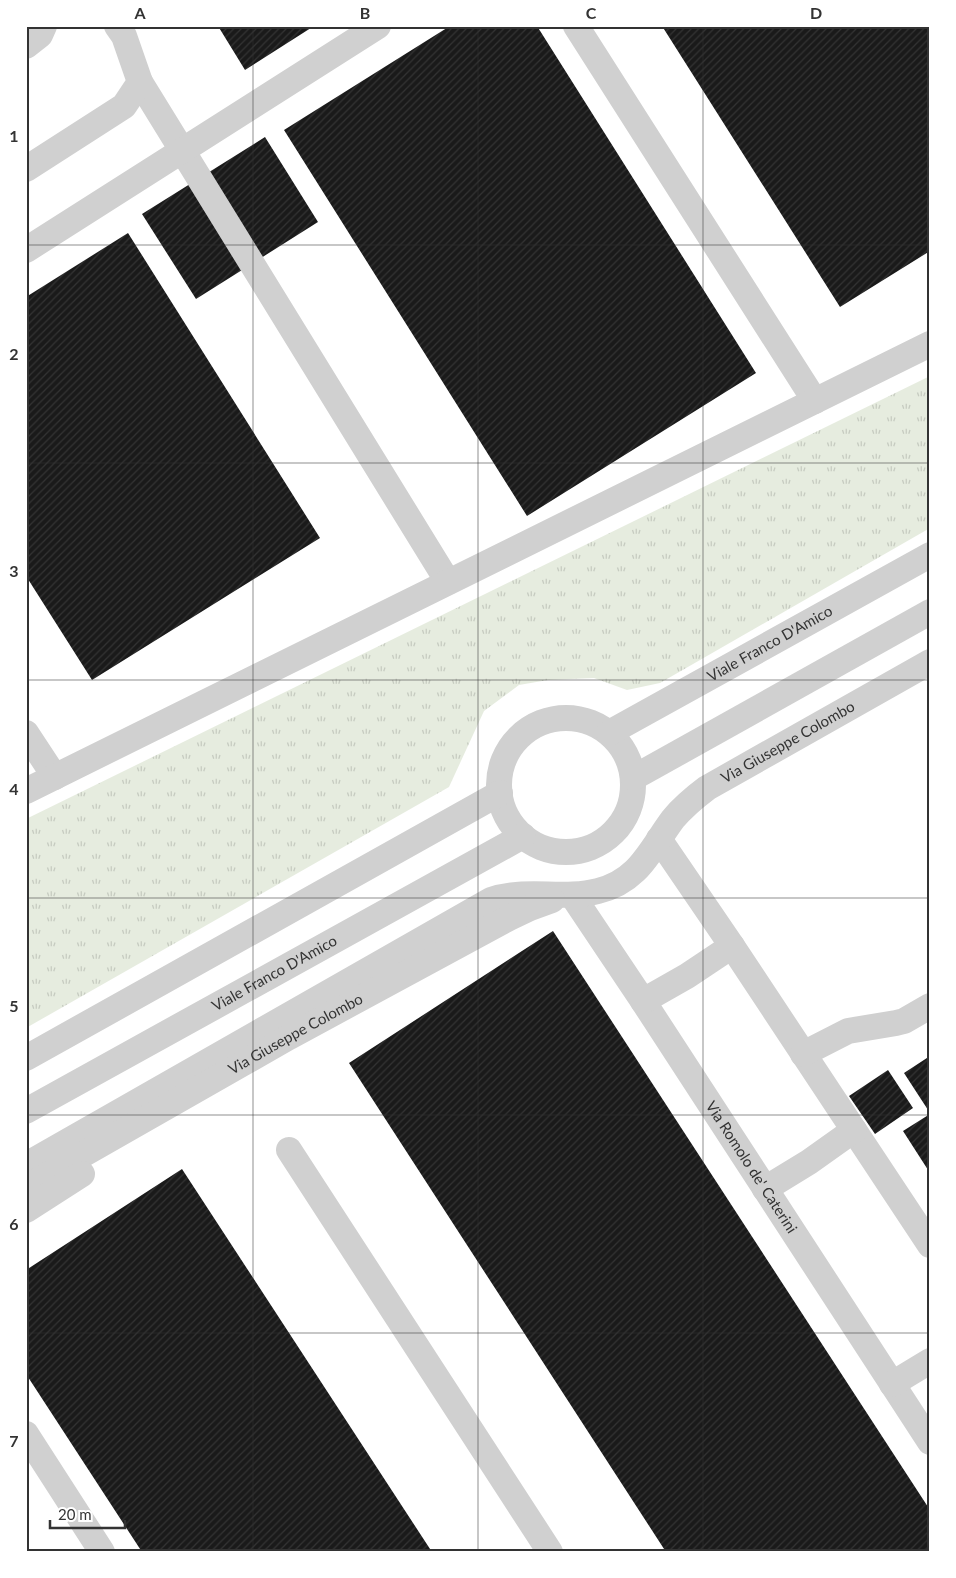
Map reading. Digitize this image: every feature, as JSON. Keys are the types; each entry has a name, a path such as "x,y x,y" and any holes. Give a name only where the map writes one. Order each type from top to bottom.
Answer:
{"street":[{"path":"26,46 40,35 44,26"},
{"path":"117,26 124,36 140,82 448,582"},
{"path":"26,250 378,26"},
{"path":"576,26 815,402"},
{"path":"26,169 124,106 140,82"},
{"path":"26,791 930,344"},
{"name":"Viale Franco D'Amico","path":"609,733 930,555"},
{"path":"634,778 930,612"},
{"name":"Via Giuseppe Colombo","path":"26,1165 486,902 521,894 572,894 600,891 621,882 639,868 679,812 707,788 930,662"},
{"name":"Via Giuseppe Colombo","path":"659,839 717,801 930,683"},
{"path":"566,718 589,722 609,733 621,745 629,761 634,778 632,800 623,821 607,838 587,848 565,852 542,847 523,836 511,823 504,809 500,793 501,770 510,749 524,732 544,721 566,718"},
{"path":"26,733 55,777"},
{"path":"26,1058 500,793"},
{"name":"Viale Franco D'Amico","path":"26,1111 523,836"},
{"path":"659,839 930,1245"},
{"name":"Via Giuseppe Colombo","path":"26,1187 289,1037 509,918 540,904 572,894"},
{"name":"Via Romolo de' Caterini","path":"572,894 930,1442"},
{"path":"643,1001 687,976 732,946"},
{"path":"803,1054 848,1031 904,1021 930,1006"},
{"path":"26,1210 289,1037"},
{"path":"765,1188 809,1162 854,1130"},
{"path":"289,1150 550,1552"},
{"path":"892,1384 930,1361"},
{"path":"26,1434 102,1552"}],"green space":[{"path":"930,376 930,528 660,683 627,690 594,678 548,680 519,685 484,711 449,787 26,1028 26,819"}],"building":[{"path":"218,26 314,26 245,70"},
{"path":"450,26 537,26 756,373 527,516 284,130"},
{"path":"662,26 930,26 930,251 840,307"},
{"path":"265,137 318,222 196,299 142,214"},
{"path":"128,233 320,538 92,680 26,576 26,297"},
{"path":"553,931 930,1510 930,1552 666,1552 349,1063"},
{"path":"930,1056 930,1113 904,1073"},
{"path":"888,1070 913,1108 875,1134 849,1096"},
{"path":"930,1114 930,1173 903,1131"},
{"path":"182,1169 432,1552 142,1552 26,1374 26,1270"}]}
